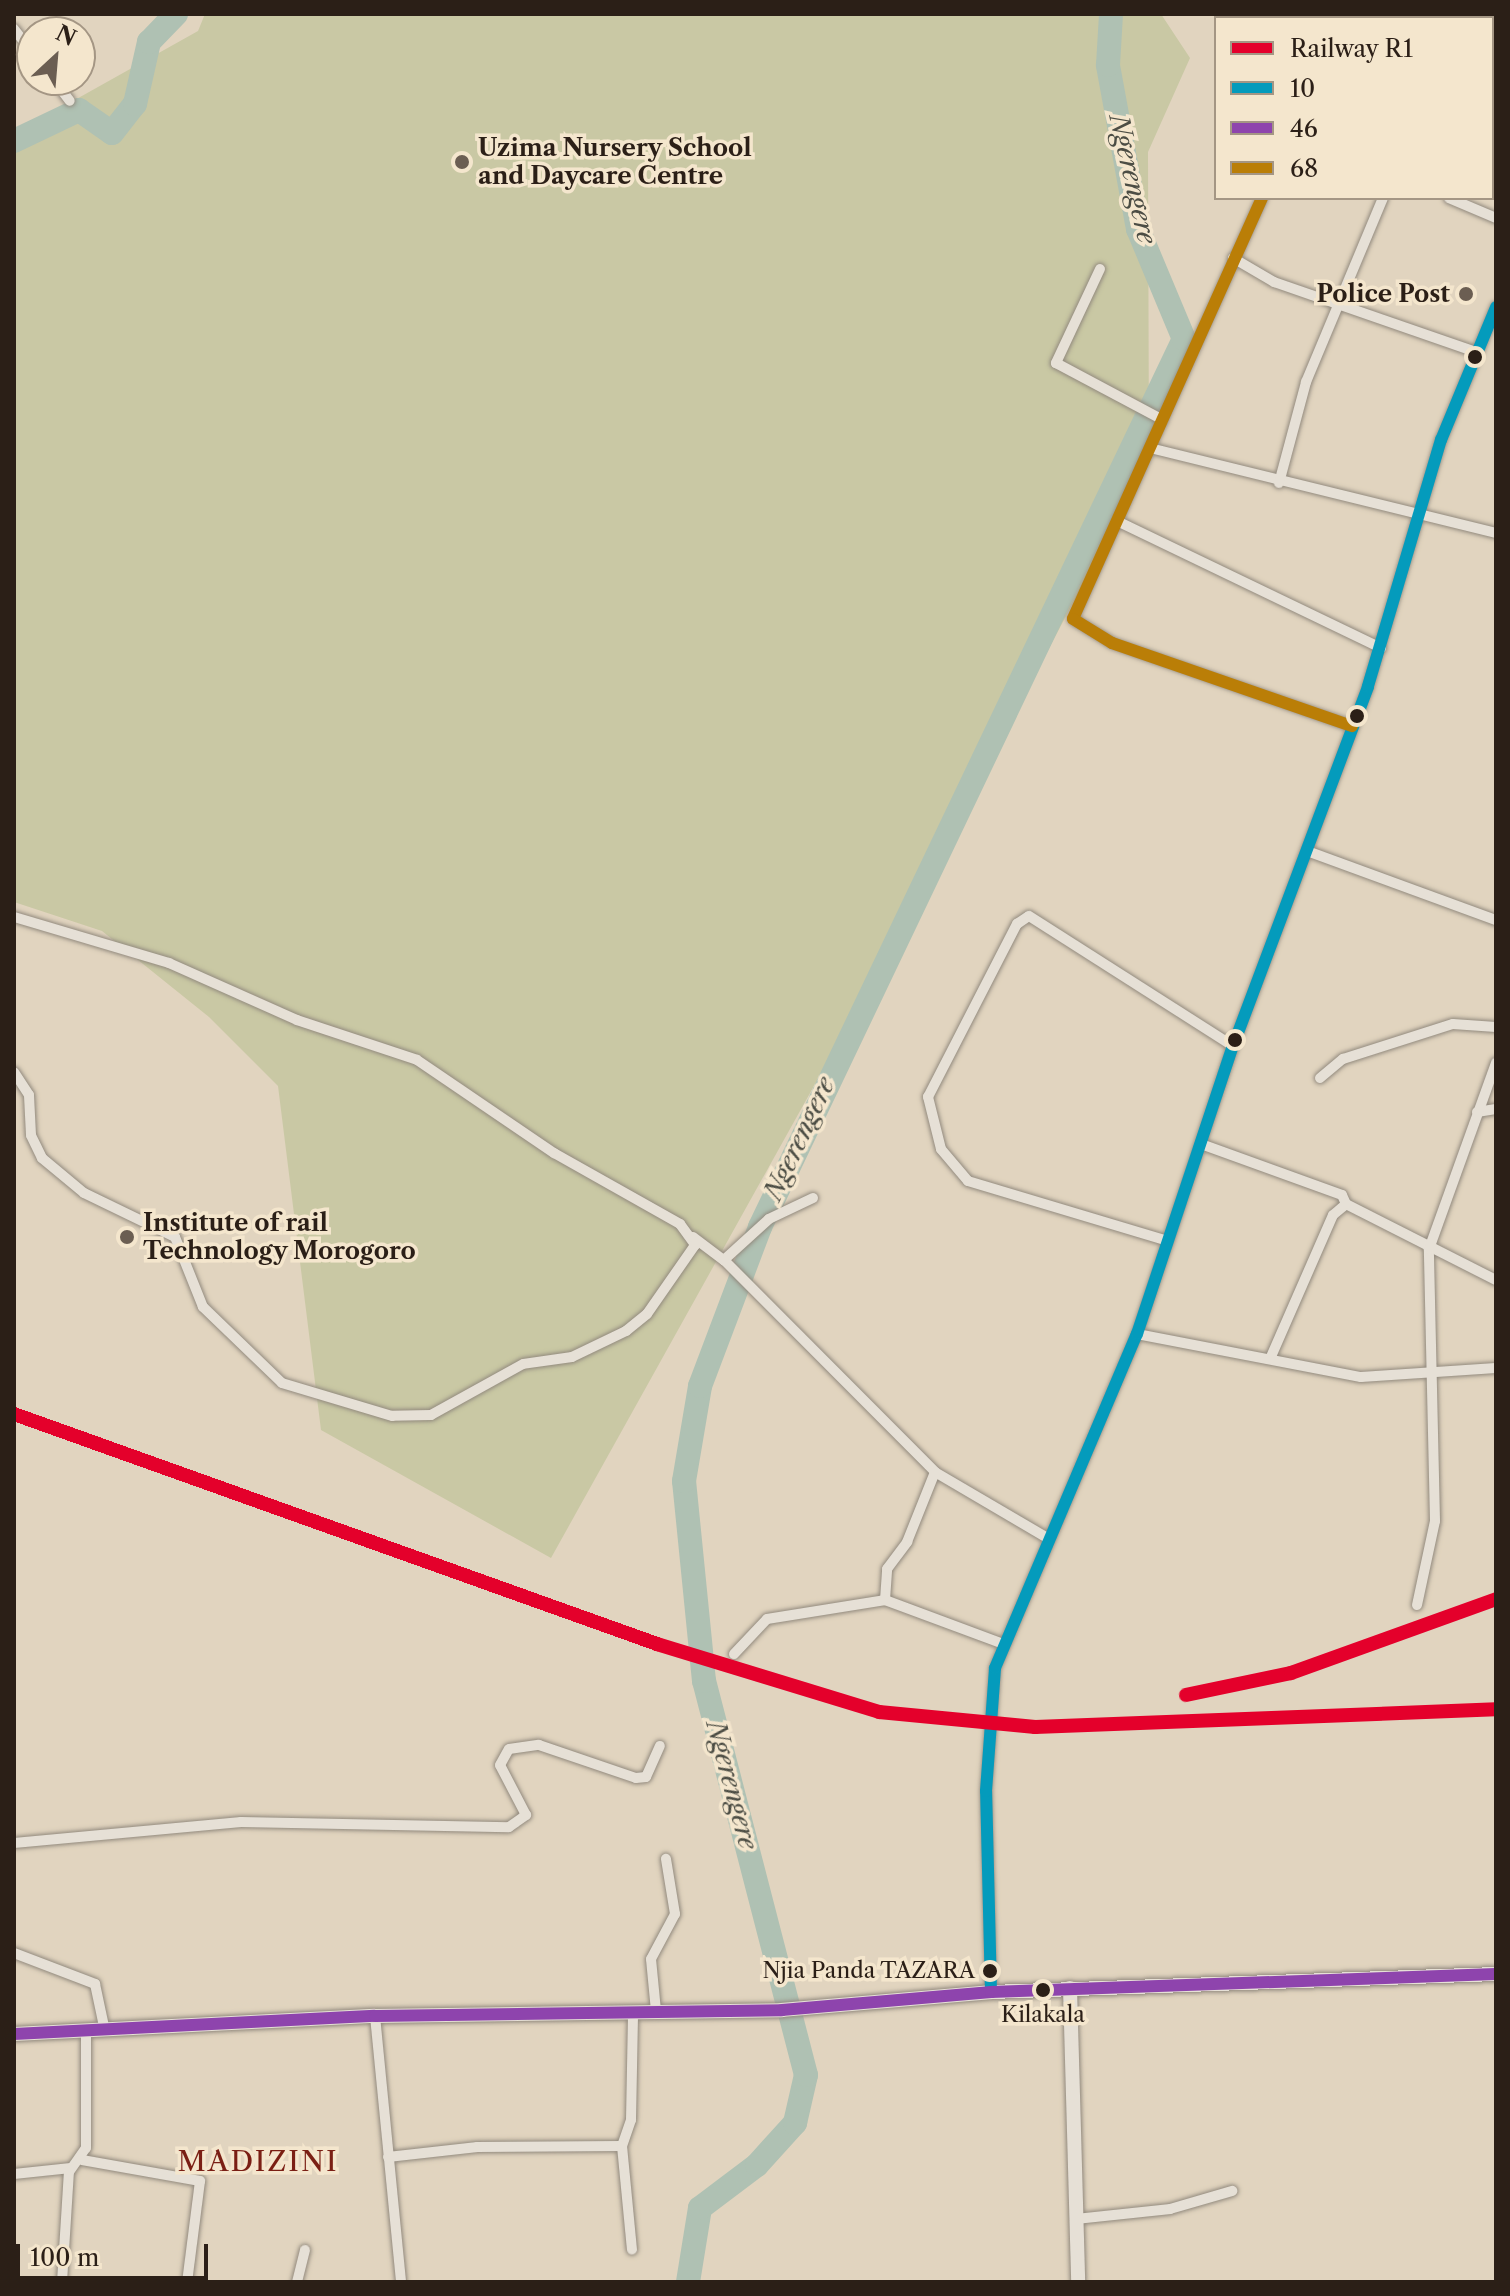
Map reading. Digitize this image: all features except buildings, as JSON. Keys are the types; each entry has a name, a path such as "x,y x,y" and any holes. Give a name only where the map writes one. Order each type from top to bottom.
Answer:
{"main road":[{"path":"14,2034 375,2016 782,2010 1070,1988 1496,1974"},
{"path":"1070,1988 1078,2282"}],"street":[{"path":"66,96 70,101"},
{"path":"1261,200 1074,610 1081,627 1352,726"},
{"path":"1279,483 1306,382 1382,200"},
{"path":"1454,200 1496,218"},
{"path":"1233,258 1337,306 1473,351"},
{"path":"1100,269 1056,363 1163,420"},
{"path":"991,1992 987,1716 1003,1644 1137,1334 1233,1046 1381,648 1418,515 1473,351 1496,307"},
{"path":"1150,448 1279,483 1496,533"},
{"path":"1117,521 1381,648"},
{"path":"1307,851 1496,920"},
{"path":"1168,1241 968,1181 941,1149 928,1097 1017,924 1029,916 1233,1046"},
{"path":"14,917 169,963 297,1020 417,1060 724,1260 935,1472 1049,1539"},
{"path":"1320,1078 1343,1059 1453,1024 1496,1027"},
{"path":"1417,1605 1435,1521 1437,1372 1429,1249 1496,1063"},
{"path":"14,1072 29,1095 42,1158 84,1193 175,1237 203,1307 282,1383 392,1416 431,1415 523,1364 572,1357 626,1331 690,1256 693,1237"},
{"path":"1477,1112 1496,1109"},
{"path":"1201,1144 1318,1184 1346,1204 1429,1249 1476,1264 1496,1280"},
{"path":"724,1260 769,1219 813,1198"},
{"path":"1270,1359 1333,1215 1346,1204"},
{"path":"1137,1334 1361,1377 1496,1368"},
{"path":"885,1600 887,1569 907,1542 935,1472"},
{"path":"734,1654 740,1640 767,1619 885,1600 1003,1644"},
{"path":"14,1843 88,1831 241,1822 509,1827 526,1815 500,1765 509,1749 539,1745 636,1778 646,1777 660,1746"},
{"path":"656,2011 651,1959 676,1906 666,1859"},
{"path":"14,1953 95,1984 105,2031"},
{"path":"632,2250 629,2162 622,2146 631,2120 633,2011"},
{"path":"375,2016 401,2282"},
{"path":"82,2160 86,2032"},
{"path":"388,2157 477,2147 622,2146"},
{"path":"14,2174 71,2168 82,2160 200,2181 187,2282"},
{"path":"62,2282 71,2168"},
{"path":"1076,2219 1170,2209 1232,2191"},
{"path":"297,2282 305,2250"}],"green space":[{"path":"205,14 1161,14 1190,58 1148,152 1149,459 888,953 551,1558 321,1430 278,1086 209,1017 102,931 14,902 14,134 82,96 96,96 96,88 198,31"}],"waterway":[{"path":"14,141 79,110 112,133 135,104 149,42 176,14"},
{"name":"Ngerengere","path":"688,2282 700,2208 757,2165 795,2123 806,2075 704,1681 684,1481 700,1386 760,1227 1184,339 1138,229 1108,65 1111,14"}],"rail line":[{"name":"R1","path":"14,1414 657,1644 879,1712 1035,1727 1496,1709"},
{"name":"R1","path":"1186,1695 1291,1673 1496,1599"}],"transit line":[{"name":"68","path":"1261,200 1073,619 1112,643 1352,726"},
{"name":"10","path":"991,1992 986,1791 995,1668 1137,1334 1233,1046 1368,686 1441,440 1496,307"},
{"name":"46","path":"14,2034 375,2016 782,2010 991,1992 1496,1974"}],"place":[{"name":"Uzima Nursery School and Daycare Centre","path":"462,162"},
{"name":"Police Post","path":"1466,294"},
{"name":"Institute of rail Technology Morogoro","path":"127,1237"},
{"name":"Njia Panda TAZARA","path":"990,1971"},
{"name":"Kilakala","path":"1043,1990"}],"district":[{"name":"MADIZINI","path":"258,2161"}]}
